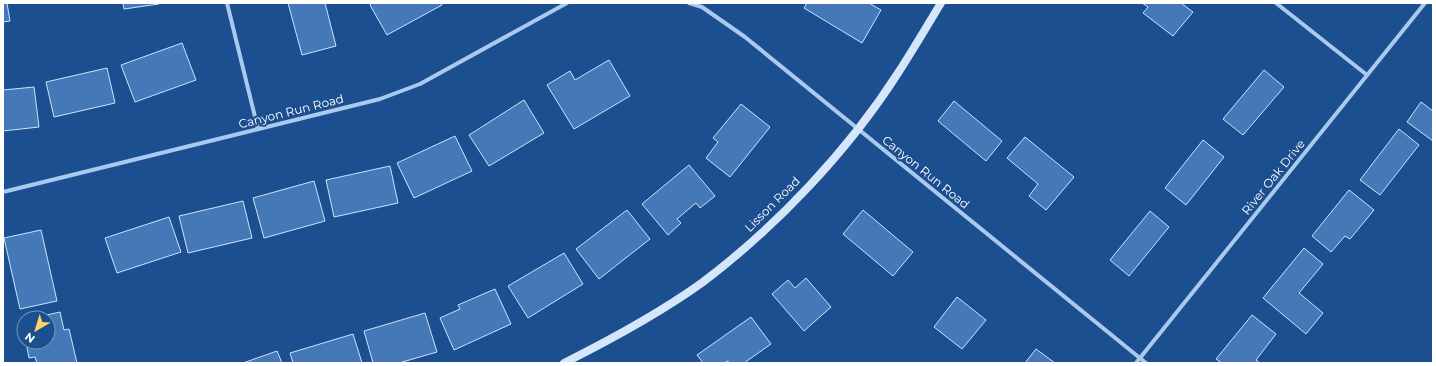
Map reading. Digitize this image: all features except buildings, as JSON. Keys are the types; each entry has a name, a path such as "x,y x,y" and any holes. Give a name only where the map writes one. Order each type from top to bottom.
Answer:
{"street":[{"path":"227,3 258,129"},
{"name":"Canyon Run Road","path":"3,192 380,99 420,84 567,3"},
{"name":"Canyon Run Road","path":"689,3 702,7 745,38 1146,363"},
{"name":"Lisson Road","path":"564,363 611,339 674,301 703,281 753,240 790,206 857,129 898,74 941,3"},
{"path":"1276,3 1367,75"},
{"name":"River Oak Drive","path":"1136,363 1425,3"}]}
